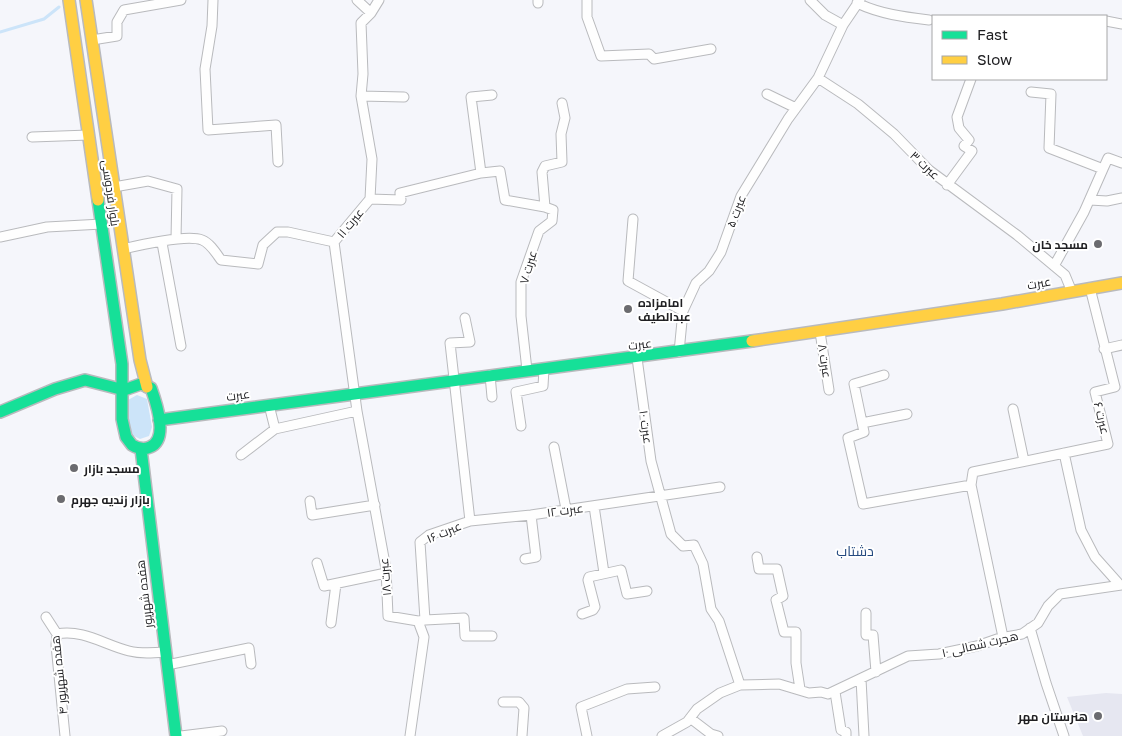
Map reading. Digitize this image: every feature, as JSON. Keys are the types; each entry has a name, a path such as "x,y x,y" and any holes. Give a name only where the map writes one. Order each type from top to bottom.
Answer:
{"main road":[{"name":"بلوار فردوسی","path":"69,0 124,390 120,401 126,440 132,447 141,449 155,444 160,434 159,420 155,396 151,388 147,387 140,360 86,0"},
{"name":"عبرت","path":"159,420 356,392 637,358 820,332 958,312 1122,282"},
{"path":"0,412 55,388 85,380 124,390 141,384 147,387"},
{"name":"هفده شهریور","path":"141,449 176,736"}],"street":[{"path":"92,40 117,36 117,22 124,10 181,0"},
{"path":"213,0 212,26 205,69 208,130 276,125 278,162"},
{"path":"357,0 371,13"},
{"name":"عبرت ۱۱","path":"356,392 334,242 370,199 372,159 361,96 363,74 361,23 371,13 379,0"},
{"path":"586,0 587,17 601,56 649,54 654,59 710,50"},
{"path":"810,0 825,15 843,25"},
{"path":"818,78 843,25 858,2 878,13 886,12 903,17 929,20"},
{"path":"1107,21 1122,24"},
{"name":"عبرت ۵","path":"679,352 683,311 696,283 709,271 721,252 741,196 796,108 818,78"},
{"name":"عبرت ۳","path":"818,78 858,104 947,185 1017,236 1065,275 1072,292"},
{"path":"947,185 972,151 964,146 969,140 959,128 957,117 971,80"},
{"path":"1032,92 1051,94 1049,148 1103,168"},
{"path":"766,94 796,108"},
{"path":"481,173 471,97 492,95"},
{"path":"361,96 404,97"},
{"path":"370,199 401,200 400,193 481,173 500,171 505,200 545,207 542,172 545,166 562,162 561,134 565,118 562,103"},
{"path":"32,137 89,135"},
{"path":"1054,266 1090,200 1108,158 1122,163"},
{"path":"114,187 148,181 177,189 176,239"},
{"path":"1090,200 1107,201 1122,198"},
{"name":"عبرت ۷","path":"527,370 521,316 521,282 539,231 552,221 553,210 545,207"},
{"path":"633,219 628,281 683,311"},
{"path":"0,237 47,228 102,224"},
{"path":"123,249 176,239 201,240 214,250 221,260 258,264 264,245 277,232 288,232 334,242"},
{"path":"162,242 180,346"},
{"name":"عبرت ۶","path":"971,485 972,472 1108,444 1095,392 1115,387 1090,288"},
{"name":"عبرت ۱۶","path":"421,620 420,542 429,535 470,521 450,343 470,342 465,318"},
{"name":"عبرت ۸","path":"820,332 829,390"},
{"path":"1104,349 1122,345"},
{"name":"عبرت ۱۰","path":"637,358 651,461 671,534 683,546 694,545 703,564 711,609 719,621 740,685"},
{"path":"521,426 516,392 543,386 544,369"},
{"path":"490,375 492,397"},
{"path":"884,375 854,384 864,432 848,438 863,504 971,485 1003,637"},
{"name":"عبرت ۱۸","path":"356,392 357,411 386,573 388,616 421,620"},
{"path":"269,404 274,429"},
{"path":"1014,409 1024,461"},
{"path":"240,455 274,429 357,411"},
{"path":"862,423 907,414"},
{"path":"554,447 566,509"},
{"path":"1064,453 1081,530 1095,557 1121,585"},
{"name":"عبرت ۱۲","path":"470,521 531,515 720,487"},
{"path":"310,501 312,515 374,505"},
{"path":"594,506 604,574"},
{"path":"525,559 536,557 531,515"},
{"path":"757,557 759,569 777,569 783,596 776,600 784,632 796,632 796,663 800,690"},
{"path":"317,564 324,586 386,573"},
{"path":"582,614 593,610 595,607 588,578 621,570 627,594 647,591"},
{"path":"332,623 336,584"},
{"name":"هجرت شمالی ۱۰","path":"740,685 779,684 809,693 821,692 828,694 908,656 939,654 978,646 1003,637 1022,634 1038,623 1048,606 1060,594 1121,585"},
{"path":"866,613 866,635 873,634 876,672"},
{"name":"هفده شهریور ۴","path":"46,617 57,634 56,645 65,736"},
{"path":"410,736 424,637 421,620 464,618 465,636 492,636"},
{"path":"1030,628 1064,736"},
{"path":"57,634 66,632 87,636 130,651 165,652"},
{"path":"166,665 249,648 251,664"},
{"path":"862,679 864,736"},
{"path":"662,736 690,718 697,709 720,693 740,685"},
{"path":"587,736 581,708 627,689 656,687"},
{"path":"835,692 841,730 846,732 846,736"},
{"path":"503,702 519,702 524,708 522,736"},
{"path":"690,718 711,734 718,736"},
{"path":"181,736 222,731"}],"shaded area":[{"name":"هنرستان مهر","path":"1106,693 1122,694 1122,736 1083,736 1067,697"}],"water":[{"path":"137,395 147,399 152,427 149,436 140,439 132,435 127,411 128,400"}],"waterway":[{"path":"0,32 44,19 59,7"}],"traffic: fast":[{"path":"98,200 122,364 122,419 126,437 132,445 141,448 150,447 156,443 160,429 158,411 151,388 141,384 124,390"},
{"path":"159,420 752,341"},
{"path":"0,412 55,389 85,380 124,390"},
{"path":"141,449 176,736"}],"traffic: slow":[{"path":"69,0 98,200"},
{"path":"86,0 140,360 147,387"},
{"path":"752,341 1002,304 1122,283"}],"place":[{"name":"مسجد خان","path":"1098,244"},
{"name":"امامزاده عبدالطیف","path":"628,309"},
{"name":"مسجد بازار","path":"74,468"},
{"name":"بازار زندیه جهرم","path":"61,499"},
{"name":"هنرستان مهر","path":"1098,716"}],"district":[{"name":"دشتاب","path":"855,550"}]}
